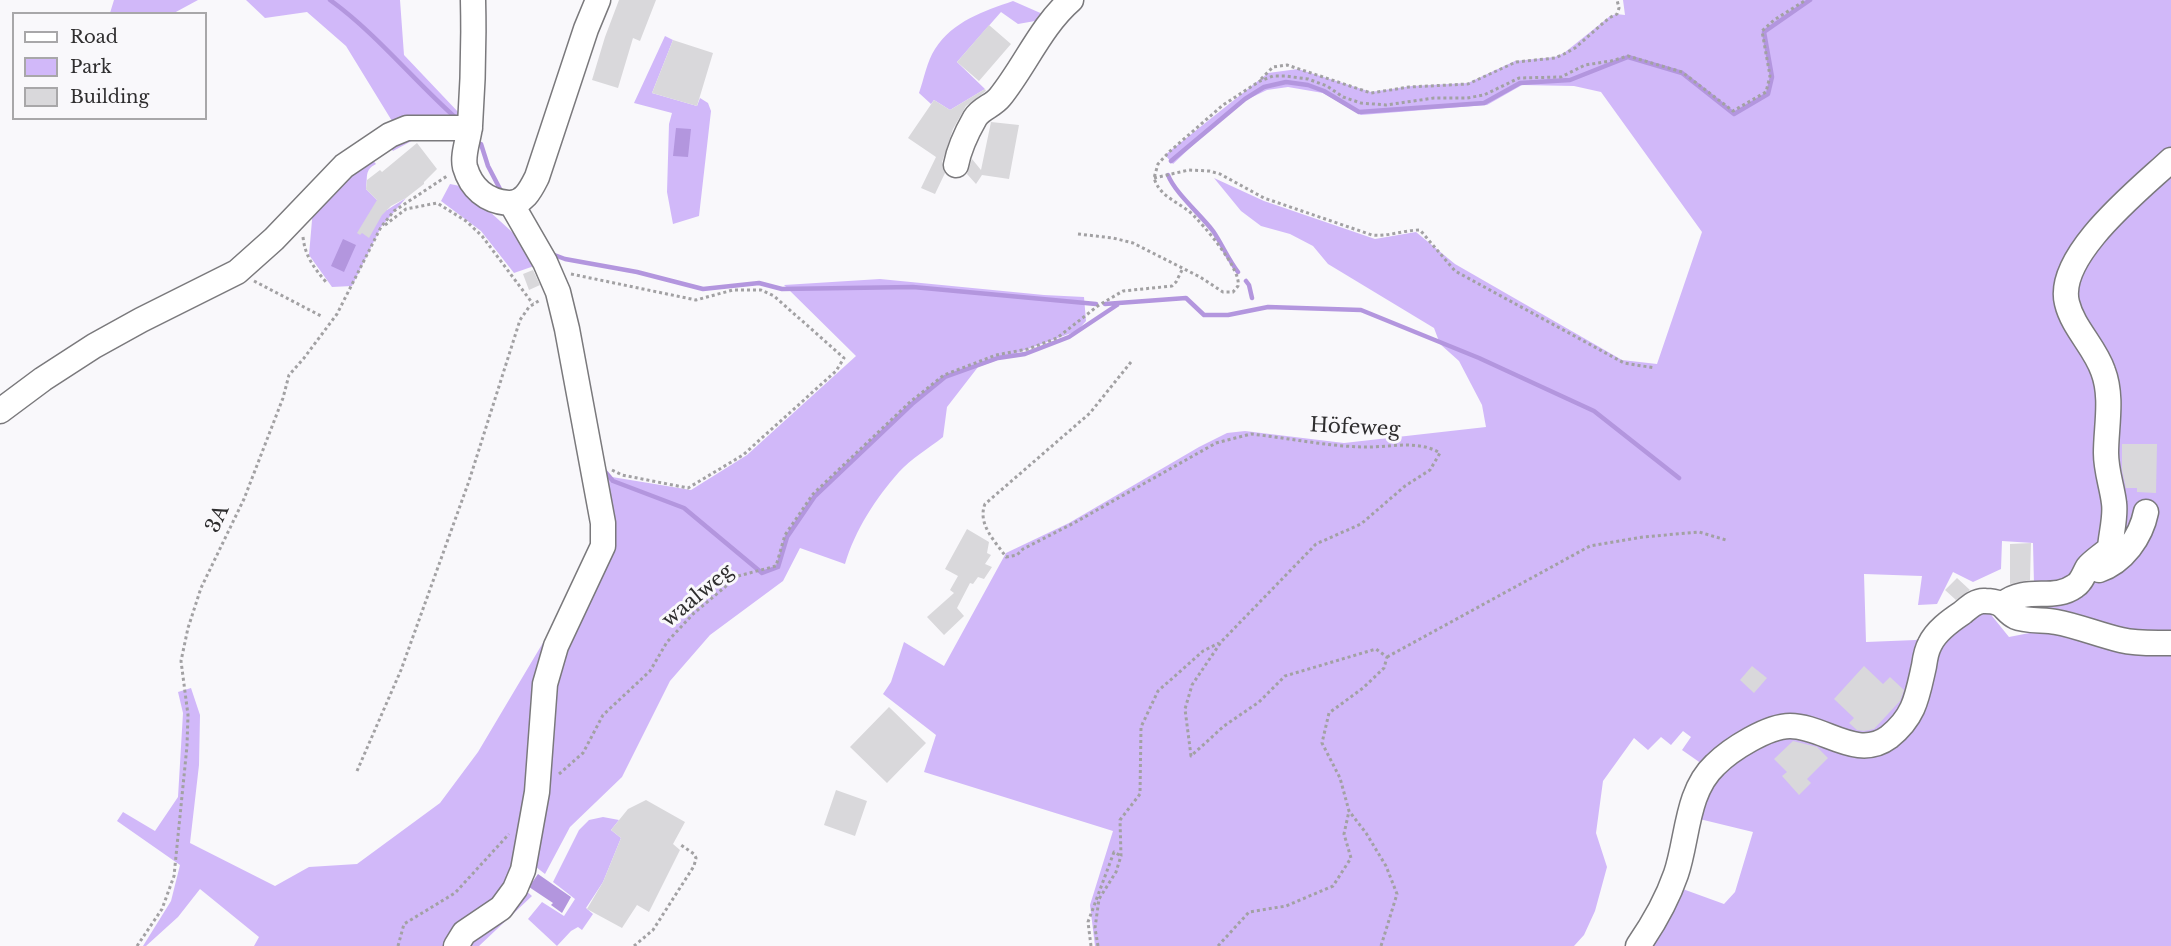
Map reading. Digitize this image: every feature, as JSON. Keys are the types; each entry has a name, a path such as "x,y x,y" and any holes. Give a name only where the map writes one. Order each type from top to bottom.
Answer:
{"street":[{"path":"473,0 470,128 464,164 470,179 480,193 496,201 511,203 522,199 530,192 537,177 586,29 598,0"},
{"path":"956,165 958,152 979,112 998,100 1051,20 1071,0"},
{"path":"0,411 43,379 94,346 237,272 274,239 344,166 390,135 407,128 470,128"},
{"path":"2003,604 2019,594 2058,593 2075,586 2089,566 2110,548 2115,504 2108,480 2106,455 2108,387 2103,370 2071,316 2066,300 2066,284 2072,267 2097,231 2171,160"},
{"path":"456,946 464,933 501,908 515,889 523,870 537,792 545,684 556,646 603,546 603,523 567,329 564,288 545,262 511,203"},
{"path":"2083,577 2111,566 2126,553 2144,522 2146,512"},
{"path":"1638,946 1668,897 1698,792 1704,777 1715,764 1759,735 1785,726 1801,727 1859,746 1874,745 1886,739 1905,723 1911,714 1919,692 1928,647 1934,638 1958,615 1978,602 1986,600 2003,604 2016,617 2056,622 2123,641 2171,643"}],"path":[{"path":"1260,81 1273,67 1287,65 1371,93 1409,87 1468,84 1516,62 1556,58 1569,51 1617,14 1619,8 1617,0"},
{"path":"1077,234 1133,243 1228,293 1236,289 1240,282 1239,278 1205,227 1190,213 1168,199 1155,178 1158,164 1168,152 1223,105 1260,81 1273,76 1308,79 1327,87 1343,98 1361,103 1386,105 1434,98 1467,98 1484,95 1519,78 1561,77 1585,65 1628,56 1682,72 1733,111 1766,92 1770,76 1762,31 1774,20 1806,0"},
{"name":"3A","path":"137,946 162,909 174,876 187,746 188,715 181,661 188,628 201,588 244,500 289,375 337,314 381,227 394,211 464,164"},
{"path":"1155,178 1189,170 1209,171 1220,174 1264,198 1372,235 1382,236 1420,230 1455,271 1624,363 1655,368"},
{"path":"381,227 406,209 437,203 466,221 482,236 533,304"},
{"path":"303,231 304,247 311,263 326,282"},
{"name":"waalweg","path":"537,792 584,753 603,715 650,671 667,642 693,614 738,576 776,566 785,535 813,494 910,402 944,375 996,355 1028,349 1057,338 1111,297 1123,291 1172,286 1183,268"},
{"path":"237,272 323,317"},
{"path":"357,771 401,670 469,481 520,320 533,304 564,288 568,273 696,300 733,290 761,290 774,296 844,358 836,371 743,455 688,488 622,475 608,468"},
{"name":"Höfeweg","path":"1131,362 1090,413 985,504 981,513 984,523 1006,556 1017,555 1023,549 1216,443 1238,436 1251,434 1362,447 1418,445 1430,447 1440,453 1430,470 1405,486 1361,524 1316,544 1221,642"},
{"path":"1381,946 1397,894 1386,866 1366,833 1349,811 1340,778 1322,743 1329,713 1363,688 1384,668 1387,657 1590,546 1643,537 1699,532 1726,540"},
{"path":"1221,642 1192,685 1185,709 1191,756 1224,726 1259,702 1285,676 1376,649 1387,657"},
{"path":"1098,946 1095,928 1099,899 1116,872 1121,856 1120,820 1140,794 1141,727 1158,691 1203,651 1221,642"},
{"path":"1218,946 1249,912 1286,906 1333,886 1351,858 1344,834 1349,811"},
{"path":"398,946 404,924 455,893 510,833"},
{"path":"634,946 652,930 694,866 696,858 694,854 681,845"},
{"path":"1091,946 1088,922 1114,852 1121,856"}],"green space":[{"path":"114,0 198,0 176,12 110,12"},
{"path":"246,0 400,0 404,55 460,114 452,125 392,121 346,46 307,12 265,18"},
{"path":"1623,0 2171,0 2171,946 1635,946 1669,884 1724,904 1735,892 1753,832 1683,815 1705,766 1682,750 1691,737 1683,731 1671,745 1661,737 1648,750 1634,738 1603,781 1596,833 1607,867 1595,911 1584,935 1574,946 1095,946 1090,905 1113,831 924,772 936,735 883,694 891,682 904,642 944,666 1006,553 1069,523 1227,433 1245,431 1344,443 1486,427 1482,405 1459,361 1440,344 1434,328 1328,264 1313,246 1290,234 1261,226 1241,211 1214,178 1264,201 1375,239 1416,232 1455,264 1622,360 1657,364 1702,232 1601,92 1574,86 1522,85 1487,105 1361,115 1323,93 1288,87 1267,90 1246,100 1211,128 1173,164 1165,155 1268,73 1298,69 1371,92 1412,86 1468,83 1515,61 1555,57 1564,53 1609,17 1616,14 1625,15","holes":["2002,541 2033,543 2034,585 2021,609 2055,628 2009,637 1988,611 1948,617 1916,640 1866,642 1864,574 1922,576 1918,605 1937,604 1953,572 1973,582 2001,569"]},
{"path":"1013,1 1045,15 1037,25 1035,21 1018,24 1001,12 957,62 985,89 950,110 934,100 931,104 919,93 930,59 942,39 970,18"},
{"path":"665,36 673,40 652,93 697,106 700,98 708,103 711,111 699,216 673,224 667,192 669,124 672,113 634,103"},
{"path":"419,137 393,151 388,145 370,157 376,164 368,171 366,189 387,210 406,198 381,227 352,286 332,287 309,255 314,197 367,149"},
{"path":"450,184 460,186 472,201 489,211 522,241 537,265 514,273 481,231 441,201"},
{"path":"880,279 1084,297 1086,321 1077,331 978,367 947,407 943,437 904,467 890,482 860,527 845,564 800,548 783,581 710,635 670,681 622,777 570,827 545,874 536,867 524,889 532,896 479,946 254,946 259,937 200,889 178,917 146,946 143,946 171,901 180,865 117,821 123,812 155,831 178,797 183,713 178,692 191,688 200,715 199,765 190,843 275,886 309,867 357,864 440,803 478,752 588,567 606,476 691,490 747,455 856,356 784,285"},
{"path":"603,817 619,820 611,830 621,838 603,882 586,908 593,914 582,930 578,927 571,931 557,946 528,919 542,902 564,916 575,899 553,882 579,830 589,820"}],"shaded area":[{"path":"676,128 691,129 688,157 673,156"},
{"path":"343,239 356,245 344,272 331,266"},
{"path":"538,874 571,897 562,913 551,905 553,903 529,887"}],"building":[{"path":"619,0 656,0 640,41 633,38 618,88 592,80"},
{"path":"989,25 1011,44 979,81 957,62"},
{"path":"673,40 713,53 697,106 652,93"},
{"path":"985,89 986,91 966,106 953,129 942,162 945,173 935,194 921,188 936,157 908,138 934,100 950,110"},
{"path":"991,122 1019,125 1009,179 982,175 976,184 967,174 972,159 981,170"},
{"path":"417,143 437,169 424,184 391,206 382,215 369,238 362,233 360,235 357,233 377,200 366,189 367,180 380,170 382,172"},
{"path":"533,270 540,285 529,290 523,274"},
{"path":"2122,444 2157,444 2156,493 2137,492 2137,488 2126,488 2122,470"},
{"path":"967,529 989,542 987,553 991,555 985,564 992,567 984,579 978,577 973,584 970,583 957,608 964,616 944,635 927,617 954,593 950,590 958,576 945,569"},
{"path":"2031,543 2030,580 2010,584 2010,544"},
{"path":"1957,578 1970,590 1956,600 1945,590"},
{"path":"1752,666 1767,678 1754,693 1740,680"},
{"path":"1864,666 1883,684 1890,677 1904,690 1900,701 1874,729 1864,731 1857,730 1849,723 1854,718 1834,699"},
{"path":"889,707 926,743 887,783 850,747"},
{"path":"1793,741 1817,747 1828,758 1807,779 1811,783 1799,795 1782,776 1787,772 1774,759"},
{"path":"836,790 867,801 855,836 824,825"},
{"path":"646,800 685,822 673,844 680,850 649,912 637,905 622,928 587,909 603,882 621,838 611,830 628,809"}],"waterway":[{"path":"330,0 364,28 457,119"},
{"path":"1171,161 1245,99 1264,87 1286,82 1308,85 1324,91 1359,112 1484,103 1520,83 1570,80 1628,57 1682,73 1734,114 1768,94 1772,77 1764,32 1810,0"},
{"path":"481,144 488,166 500,189"},
{"path":"1168,175 1182,196 1213,231 1238,272"},
{"path":"549,253 565,259 637,272 703,289 759,283 782,289 913,287 1096,304"},
{"path":"1246,281 1252,298"},
{"path":"1105,304 1186,298 1204,315 1228,315 1268,307 1361,310 1479,358 1594,411 1679,478"},
{"path":"602,468 613,481 684,508 762,573 778,567 787,537 815,496 912,404 945,377 998,358 1025,354 1069,337 1117,305"}]}
